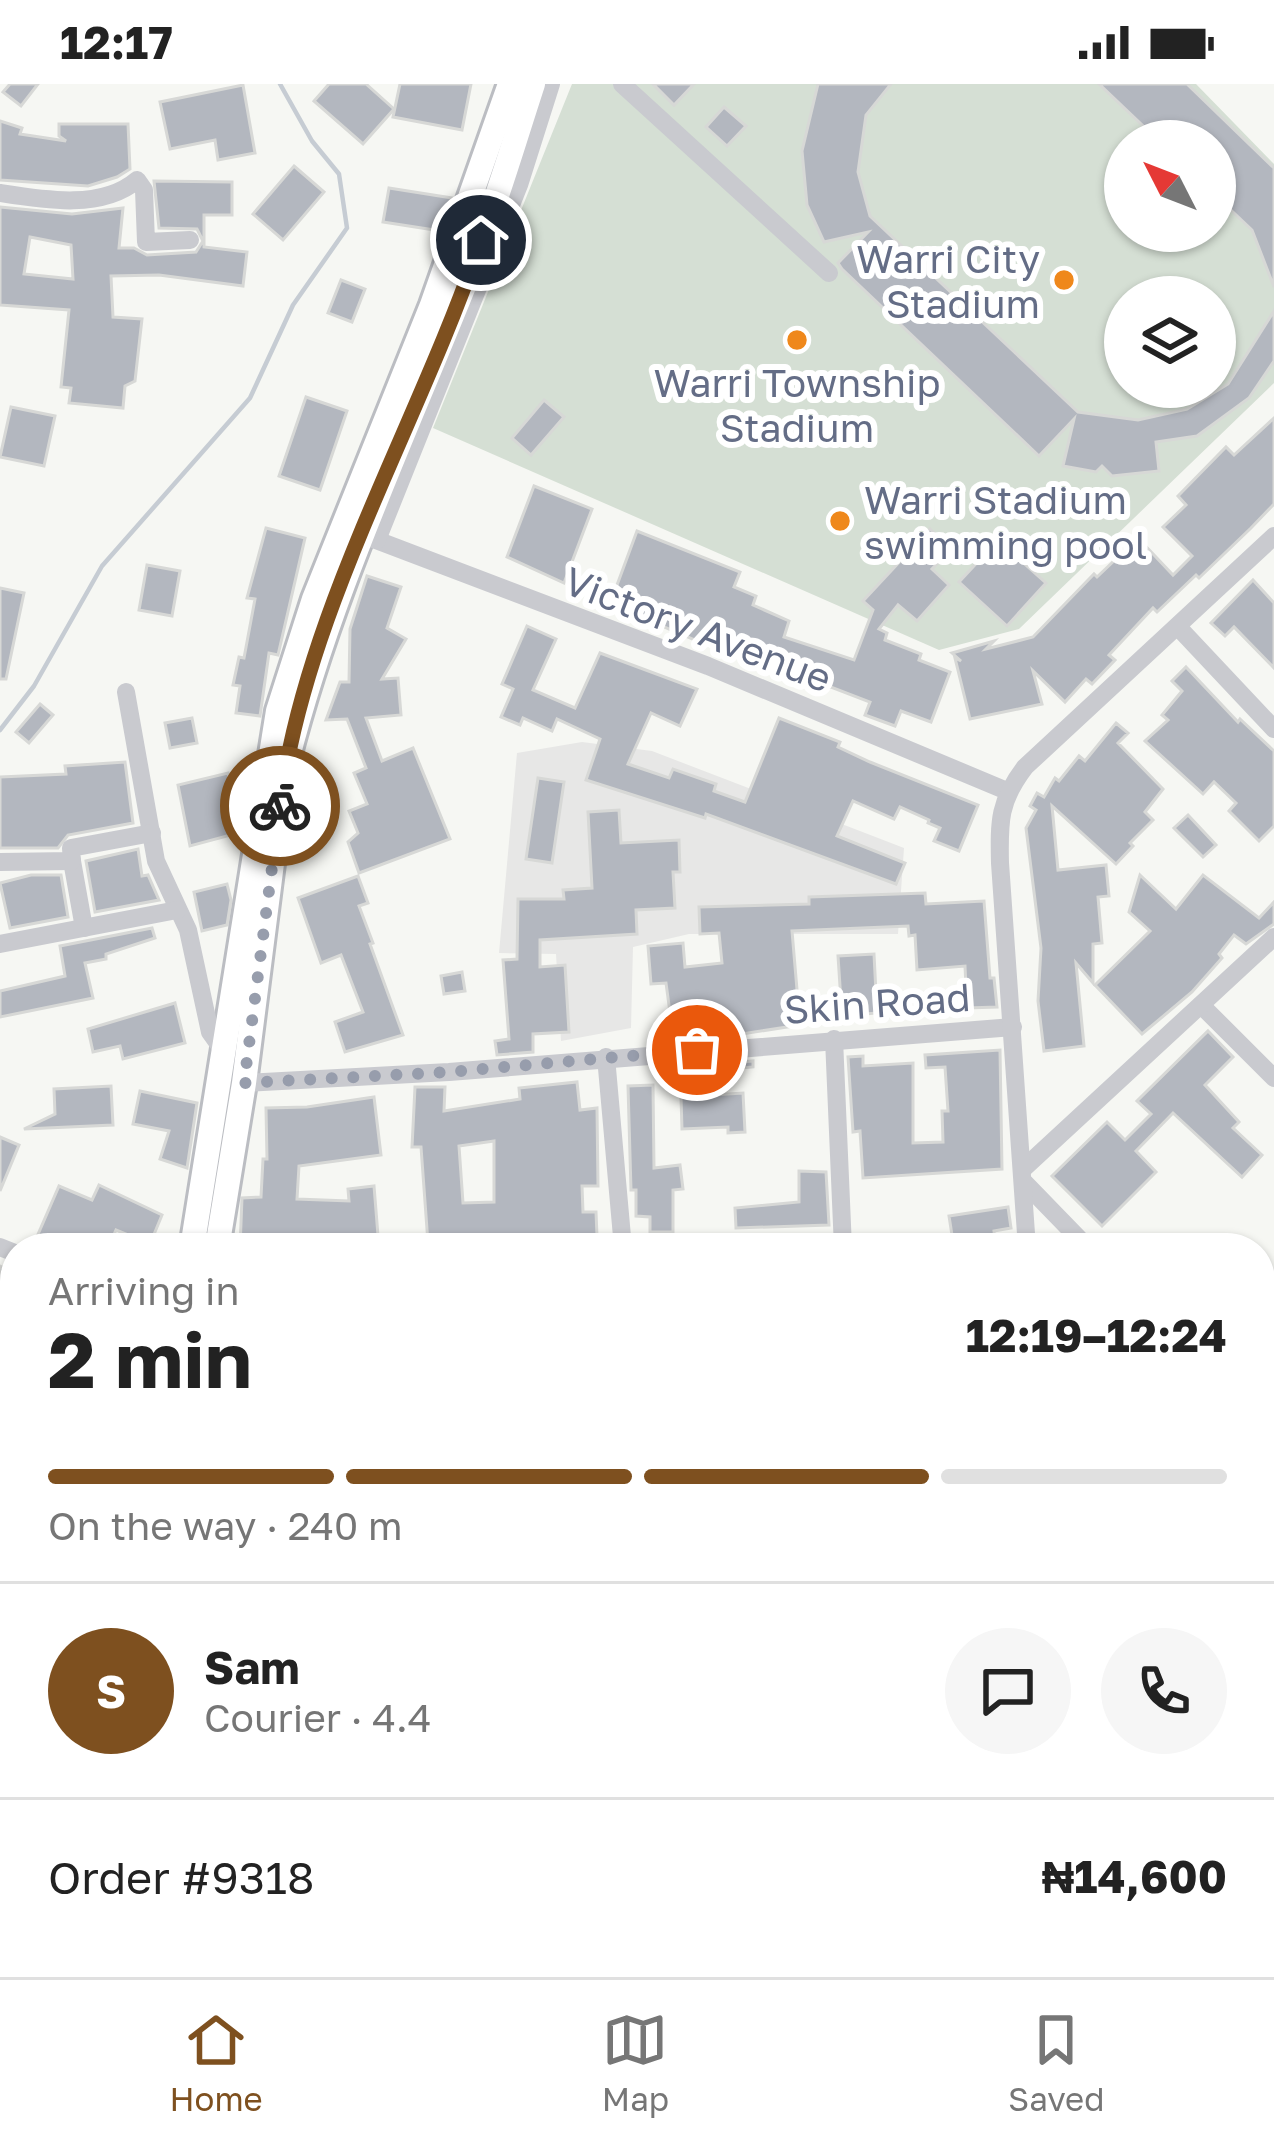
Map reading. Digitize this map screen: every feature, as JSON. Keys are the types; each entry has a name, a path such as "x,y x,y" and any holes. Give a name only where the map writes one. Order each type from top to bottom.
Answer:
{"main road":[{"path":"195,1233 268,770 294,656 432,305 510,84"},
{"path":"219,1233 284,777 314,657 370,537 470,271 533,84"}],"street":[{"path":"370,537 519,185 551,84"},
{"path":"622,84 829,273"},
{"path":"0,193 85,200 122,194 137,180 144,190 146,242 190,240"},
{"path":"1026,1233 1000,863 1000,818 1007,791 1025,767 1274,536"},
{"name":"Victory Avenue","path":"370,537 729,675 1007,791"},
{"path":"1178,626 1274,729"},
{"path":"126,692 157,861 188,930 210,1033 225,1054"},
{"path":"84,928 70,848 152,833"},
{"path":"0,862 72,861"},
{"path":"0,944 177,910"},
{"path":"1022,1175 1274,937"},
{"path":"1201,1005 1274,1078"},
{"name":"Skin Road","path":"244,1083 449,1072 1012,1027"},
{"path":"834,1039 842,1233"},
{"path":"606,1057 622,1233"},
{"path":"1022,1175 1074,1233"}],"shaded area":[{"name":"Warri Township Stadium","path":"572,84 1196,84 1231,120 1104,120 1104,252 1236,252 1236,125 1274,164 1274,383 1019,629 939,650 433,428"},
{"path":"582,742 652,751 904,848 898,934 689,934 633,947 631,1028 561,1041 556,954 499,953 517,753"}],"building":[{"path":"10,84 38,84 21,106 3,92"},
{"path":"329,84 366,84 394,109 363,144 314,101"},
{"path":"400,84 471,84 462,130 393,117"},
{"path":"653,84 694,84 674,105"},
{"path":"818,84 891,84 866,115 858,172 870,216 1078,412 1138,420 1189,408 1235,408 1197,436 1156,442 1159,471 1112,476 1102,466 1096,472 1063,466 1074,419 1039,456 842,269 838,263 868,232 824,242 807,205 802,151"},
{"path":"1099,84 1187,84 1224,120 1137,120"},
{"path":"243,85 255,153 218,160 215,140 170,149 160,102"},
{"path":"724,107 746,126 727,146 706,127"},
{"path":"0,121 22,128 20,134 66,141 59,136 59,124 128,124 130,169 88,186 0,180"},
{"path":"1236,131 1274,168 1274,287 1252,230 1236,215"},
{"path":"294,166 324,192 283,240 253,214"},
{"path":"154,181 232,182 232,215 204,215 204,247 247,252 243,286 159,275 111,276 113,317 142,319 135,381 125,386 123,408 69,403 71,388 61,387 69,310 0,305 0,207 72,214 123,208 119,248 134,248 147,255 196,252 203,241 197,229 159,228","holes":["30,237 71,245 73,279 24,274"]},
{"path":"389,188 452,198 441,231 383,222"},
{"path":"341,280 365,289 352,322 328,313"},
{"path":"1274,311 1274,361 1249,398 1236,408 1236,371"},
{"path":"306,397 347,411 320,490 279,476"},
{"path":"544,400 564,417 531,455 512,438"},
{"path":"11,407 55,416 44,466 0,457"},
{"path":"1274,418 1274,504 1251,528 1199,578 1196,575 1157,612 1153,608 1109,655 1115,660 1092,684 1086,679 1065,702 1033,671 1042,704 970,719 955,658 961,661 952,653 994,641 986,649 1033,637 1094,574 1097,577 1138,538 1173,575 1192,556 1163,527 1186,505 1178,496 1226,447 1234,455"},
{"path":"534,486 592,509 564,583 507,557"},
{"path":"266,528 305,538 278,655 269,653 260,716 236,713 240,686 233,685 239,657 244,658 255,599 247,598"},
{"path":"930,529 951,549 932,569 949,585 917,621 898,605 879,629 887,633 885,640 950,672 931,722 901,711 895,726 865,715 870,702 828,686 830,682 774,661 773,665 753,661 711,647 610,604 637,531 740,572 734,587 756,596 753,605 789,621 784,637 854,660 873,610 863,601"},
{"path":"998,540 1046,583 1007,626 959,582"},
{"path":"147,565 180,571 172,616 139,610"},
{"path":"367,576 401,587 387,628 406,639 382,679 398,678 401,715 366,718 382,761 413,748 450,839 359,873 348,842 358,833 349,811 367,804 354,773 366,768 347,719 326,720 340,682 349,682 350,629"},
{"path":"1253,580 1274,603 1274,668 1234,627 1225,636 1211,623"},
{"path":"0,588 24,593 6,679 0,679"},
{"path":"527,626 556,639 533,690 575,708 600,653 697,689 680,726 651,713 628,764 669,778 673,769 716,784 714,791 745,802 779,718 840,742 838,747 870,762 978,805 959,851 934,841 940,828 929,820 900,807 894,819 853,801 837,836 905,863 896,884 706,814 705,818 586,780 600,739 557,719 552,731 523,718 520,725 501,717 513,689 502,684"},
{"path":"1186,667 1238,722 1240,719 1274,751 1274,826 1259,841 1229,811 1236,803 1214,782 1203,794 1145,741 1168,720 1162,715 1182,691 1172,681"},
{"path":"40,704 53,715 29,743 16,732"},
{"path":"192,718 197,743 170,748 165,723"},
{"path":"1116,723 1128,733 1118,743 1163,789 1145,812 1153,820 1116,864 1052,806 1058,870 1106,865 1109,896 1098,897 1102,943 1093,944 1093,983 1076,963 1084,1046 1044,1051 1038,1001 1041,948 1026,828 1036,810 1030,806 1037,793 1044,797 1055,778 1059,781 1079,756 1085,761"},
{"path":"125,762 133,823 68,835 58,848 0,848 0,777 66,774 65,766"},
{"path":"228,773 242,832 190,846 178,785"},
{"path":"538,778 564,782 552,863 526,859"},
{"path":"619,810 621,843 679,840 680,872 673,872 675,908 636,910 637,934 540,940 540,967 565,965 569,1032 533,1034 533,1052 497,1055 495,1041 509,1039 503,960 517,959 518,899 564,899 563,890 592,888 588,812"},
{"path":"1188,815 1216,845 1203,857 1174,828"},
{"path":"138,849 142,876 148,875 159,900 95,912 86,861"},
{"path":"31,875 61,875 68,917 10,928 0,883"},
{"path":"1140,875 1176,909 1203,875 1259,918 1274,902 1274,924 1246,944 1234,935 1219,954 1222,958 1192,992 1142,1034 1095,985 1150,931 1129,912"},
{"path":"358,876 368,903 359,906 403,1035 345,1052 335,1022 363,1012 341,955 321,963 298,898"},
{"path":"227,884 231,900 227,925 202,931 194,892"},
{"path":"925,893 926,904 984,901 997,1007 967,1008 965,966 917,970 915,935 909,936 908,926 792,931 800,1025 729,1036 727,1021 671,1020 666,983 651,984 648,946 683,943 685,967 722,963 719,933 700,934 699,907 809,904 809,897"},
{"path":"152,928 155,938 85,963 93,998 0,1017 0,991 65,976 60,946"},
{"path":"874,954 877,1013 842,1016 838,956"},
{"path":"462,972 465,991 444,994 441,976"},
{"path":"175,1003 185,1043 123,1059 120,1046 93,1052 88,1029"},
{"path":"1208,1031 1233,1057 1205,1085 1239,1122 1233,1128 1262,1155 1242,1177 1173,1113 1136,1151 1156,1172 1102,1226 1052,1176 1107,1122 1125,1140 1151,1114 1137,1101"},
{"path":"1000,1050 1002,1169 863,1178 860,1131 853,1132 848,1057 863,1056 863,1066 913,1063 913,1143 943,1142 942,1111 948,1111 945,1067 926,1068 925,1055"},
{"path":"753,1061 753,1067 657,1076 656,1069"},
{"path":"577,1082 580,1110 597,1108 598,1186 582,1186 583,1212 596,1212 597,1233 427,1233 421,1147 412,1147 415,1087 445,1087 444,1111 520,1099 519,1088","holes":["494,1141 494,1202 463,1203 459,1146"]},
{"path":"653,1085 654,1168 680,1165 683,1189 673,1190 673,1232 650,1232 650,1217 636,1216 636,1190 631,1190 628,1086"},
{"path":"111,1086 113,1125 24,1129 55,1114 54,1089"},
{"path":"140,1091 197,1103 187,1168 160,1159 169,1131 133,1124"},
{"path":"743,1093 745,1132 728,1133 728,1127 682,1129 681,1097"},
{"path":"374,1097 381,1155 299,1166 297,1199 349,1201 348,1189 374,1186 378,1233 241,1233 242,1198 261,1197 263,1159 267,1159 266,1108"},
{"path":"0,1137 19,1145 0,1191"},
{"path":"799,1171 826,1172 829,1225 736,1228 735,1208 799,1202"},
{"path":"99,1185 162,1215 155,1233 39,1233 59,1186 92,1200"},
{"path":"1008,1207 1011,1228 952,1233 949,1216"}],"waterway":[{"path":"0,730 34,686 102,566 250,398 293,305 347,228 339,174 312,141 280,84"}],"way so far":[{"path":"280,806 244,1083 449,1072 697,1050"}],"place":[{"name":"Warri City Stadium","path":"1064,280"},
{"name":"Warri Township Stadium","path":"797,340"},
{"name":"Warri Stadium swimming pool","path":"840,521"}],"route":[{"path":"280,806 314,657 481,240"}]}
